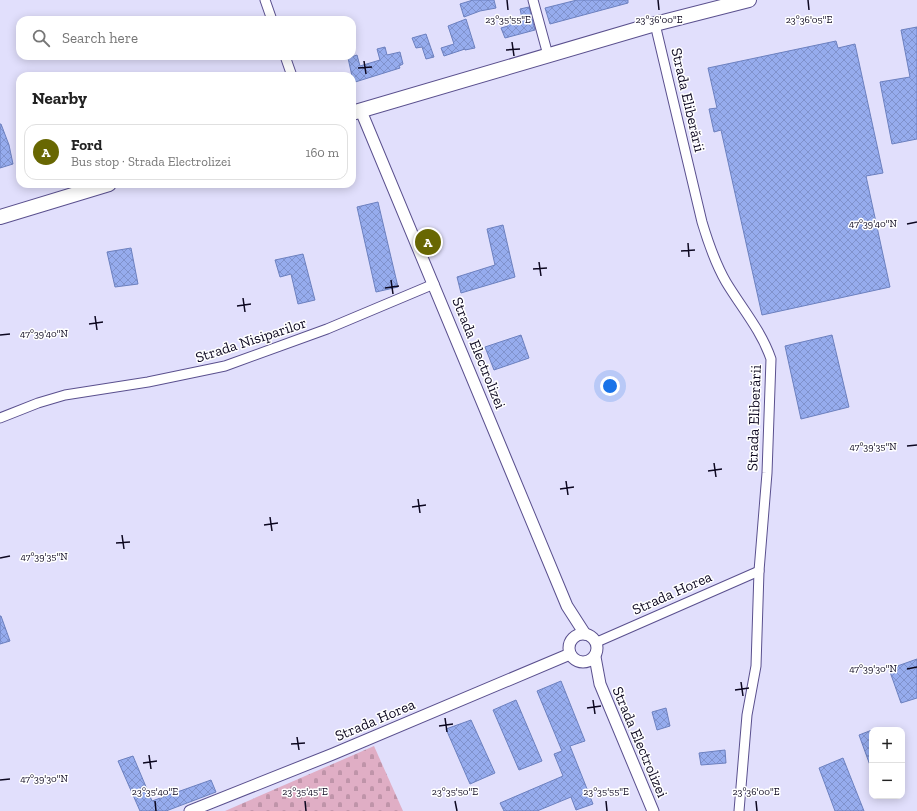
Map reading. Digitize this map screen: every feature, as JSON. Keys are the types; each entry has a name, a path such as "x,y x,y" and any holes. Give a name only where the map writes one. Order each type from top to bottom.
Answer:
{"main road":[{"path":"357,112 655,24 749,0"},
{"path":"0,217 96,188"}],"street":[{"path":"265,0 271,16"},
{"path":"533,0 548,55"},
{"name":"Strada Eliberării","path":"655,24 708,242 726,280 766,345 771,359 767,474 759,571 756,666 747,716 739,811"},
{"path":"286,60 291,72"},
{"name":"Strada Electrolizei","path":"357,112 434,284 567,606 585,634"},
{"name":"Strada Nisiparilor","path":"0,418 38,403 65,395 148,382 224,366 327,329 434,284"},
{"name":"Strada Horea","path":"597,642 759,571"},
{"name":"Strada Electrolizei","path":"567,606 572,638"},
{"path":"581,634 592,637 597,642 598,650 595,657 591,661 582,663 575,660 570,654 569,646 572,638 581,634"},
{"name":"Strada Horea","path":"190,811 340,751 570,654"},
{"name":"Strada Electrolizei","path":"595,657 600,684 653,811"},
{"name":"Strada Electrolizei","path":"582,663 600,684"}],"green space":[{"path":"374,746 403,811 225,811"}],"building":[{"path":"473,0 494,0 496,8 480,11 464,17 460,4"},
{"path":"577,0 628,0 628,3 550,24 545,8"},
{"path":"529,7 535,30 505,38 501,28 508,26 507,22 522,18 520,9"},
{"path":"466,19 475,48 465,49 444,56 441,48 454,44 448,26"},
{"path":"917,27 917,139 892,144 880,82 910,77 901,30"},
{"path":"426,34 434,57 426,59 422,47 416,48 412,38"},
{"path":"836,41 838,48 855,44 883,173 866,176 890,287 762,315 721,130 714,132 709,109 717,108 708,68"},
{"path":"385,47 387,55 400,52 403,64 399,66 400,68 356,82 356,72 351,72 348,60 356,60 357,55 360,66 380,60 377,49"},
{"path":"0,124 9,145 13,164 0,168"},
{"path":"378,202 398,287 376,292 357,207"},
{"path":"503,225 515,277 461,293 457,277 495,265 487,229"},
{"path":"131,248 138,284 115,287 107,252"},
{"path":"303,254 315,300 298,304 291,274 280,277 275,260"},
{"path":"521,335 529,358 494,370 485,347"},
{"path":"832,335 849,407 801,419 785,346"},
{"path":"0,616 10,641 0,644"},
{"path":"917,659 917,698 901,703 889,669"},
{"path":"561,681 585,741 570,746 593,804 576,810 571,797 537,811 504,811 500,803 563,776 554,754 562,751 537,691"},
{"path":"516,700 542,761 519,770 493,710"},
{"path":"666,708 670,726 657,730 652,712"},
{"path":"471,720 495,773 470,784 446,729"},
{"path":"869,731 869,762 859,735"},
{"path":"725,750 726,763 701,765 699,753"},
{"path":"133,756 152,801 211,780 216,792 166,811 140,811 118,761"},
{"path":"843,758 864,811 835,811 819,768"}],"place":[{"name":"Ford","path":"428,242"}]}
